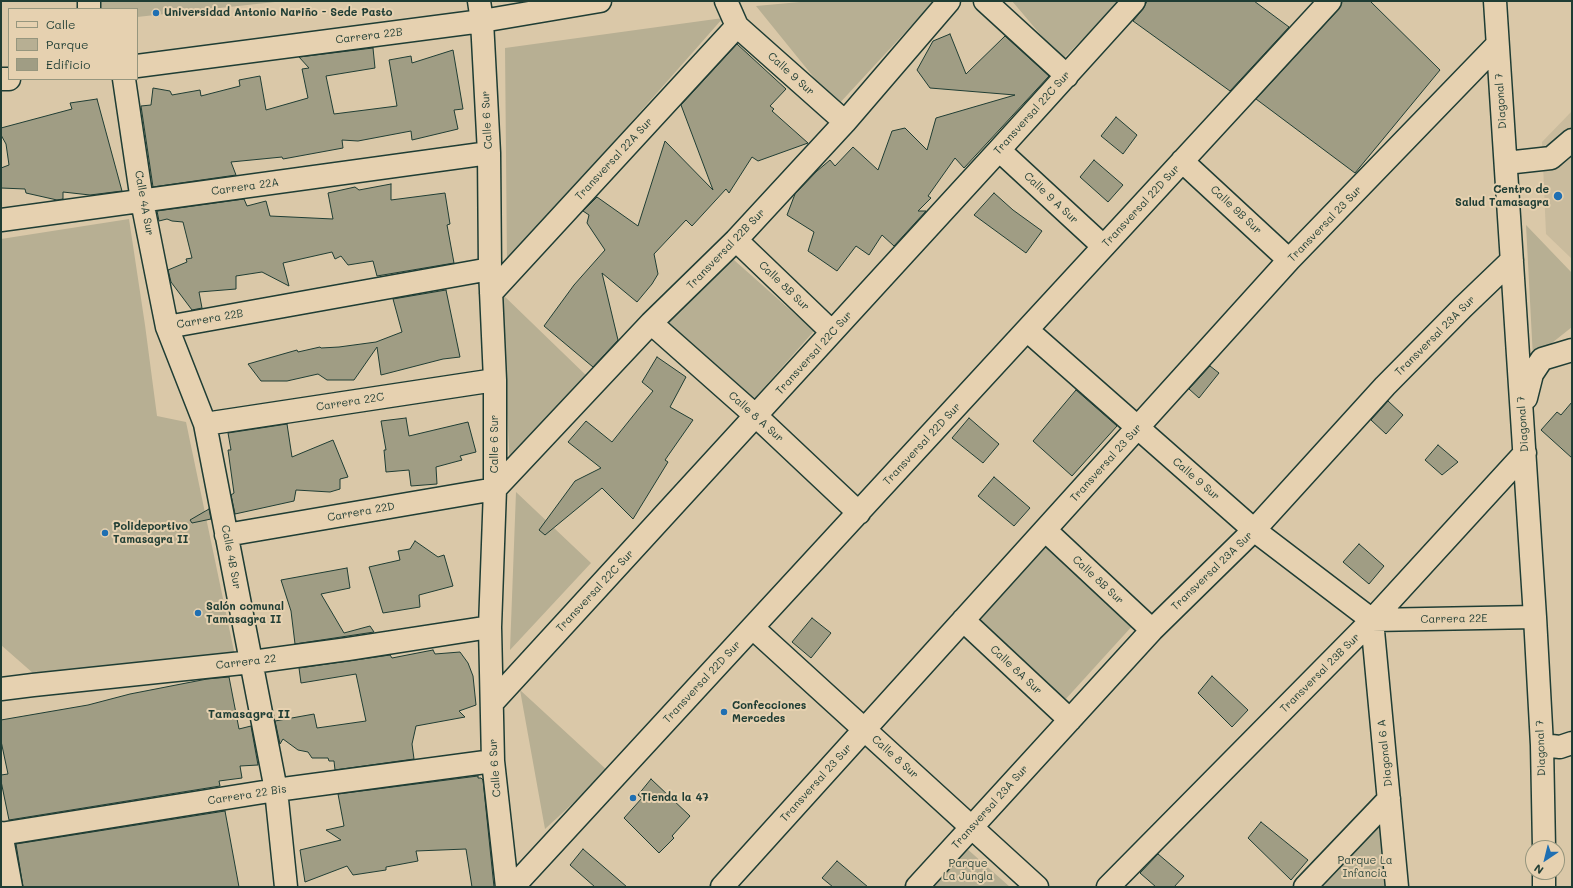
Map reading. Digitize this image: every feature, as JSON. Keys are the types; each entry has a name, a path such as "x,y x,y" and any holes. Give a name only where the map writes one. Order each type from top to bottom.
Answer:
{"street":[{"name":"Carrera 22B","path":"138,66 481,11 600,1"},
{"path":"726,1 737,26"},
{"name":"Transversal 22B Sur","path":"495,490 652,323 736,240 845,122 949,1"},
{"path":"985,1 1067,76"},
{"name":"Transversal 22C Sur","path":"492,703 1134,1"},
{"name":"Transversal 22D Sur","path":"513,887 1330,1"},
{"name":"Diagonal 7","path":"1495,1 1535,617 1542,745 1544,840"},
{"name":"Calle 6 Sur","path":"481,11 489,153 490,269 495,380 495,490 490,627 493,760 507,887"},
{"name":"Calle 9 Sur","path":"737,26 845,122"},
{"name":"Transversal 22A Sur","path":"491,293 737,26"},
{"name":"Transversal 23 Sur","path":"722,887 1289,260 1497,45"},
{"name":"Calle 4A Sur","path":"124,80 142,201 167,327"},
{"path":"1506,163 1551,158 1572,140"},
{"name":"Calle 9 A Sur","path":"999,150 1104,246"},
{"name":"Carrera 22A","path":"1,220 489,153"},
{"name":"Calle 9B Sur","path":"1182,160 1289,260"},
{"name":"Calle 8B Sur","path":"736,240 832,332"},
{"name":"Transversal 23A Sur","path":"917,887 1152,630 1254,530 1385,386 1512,260"},
{"name":"Carrera 22B","path":"167,327 490,269"},
{"name":"Calle 8 A Sur","path":"652,323 756,416 859,513"},
{"name":"Calle 4B Sur","path":"167,327 205,424 276,790 286,887"},
{"name":"Calle 9 Sur","path":"1028,330 1254,530 1372,620"},
{"path":"1523,425 1526,397 1532,374 1542,359 1572,350"},
{"name":"Carrera 22C","path":"205,424 495,380"},
{"name":"Transversal 23B Sur","path":"1108,887 1372,620 1525,453"},
{"name":"Carrera 22D","path":"226,535 495,490"},
{"name":"Calle 8B Sur","path":"1045,530 1152,630"},
{"name":"Carrera 22E","path":"1372,620 1535,617"},
{"name":"Calle 8A Sur","path":"964,620 1070,720"},
{"name":"Diagonal 6 A","path":"1372,620 1397,887"},
{"name":"Carrera 22","path":"1,689 252,662 490,627"},
{"name":"Calle 8 Sur","path":"753,628 1037,887"},
{"path":"1542,745 1560,747 1572,744"},
{"name":"Carrera 22 Bis","path":"1,833 276,790 493,760"},
{"path":"1305,887 1389,799"},
{"path":"1,833 11,887"}],"shaded area":[{"name":"Centro de Salud Tamasagra","path":"1572,111 1572,259 1546,234 1542,142"}],"green space":[{"name":"Universidad Antonio Nariño - Sede Pasto","path":"99,1 284,1 138,17 138,8 100,8"},
{"path":"811,1 934,1 837,106 756,6"},
{"path":"1012,1 1120,1 1062,60"},
{"path":"723,18 507,263 505,48"},
{"name":"Polideportivo Tamasagra II","path":"129,219 157,416 186,422 235,656 34,674 1,645 1,239"},
{"path":"1526,225 1572,273 1572,327 1533,358"},
{"path":"725,252 814,331 753,400 664,322"},
{"path":"500,292 592,381 510,465"},
{"path":"516,492 591,563 510,650"},
{"path":"1045,544 1134,624 1064,701 975,622"},
{"path":"520,690 608,771 545,829"},
{"name":"Parque La Infancia","path":"1380,822 1386,887 1317,887"},
{"name":"Parque La Jungla","path":"965,847 1010,887 928,887"}],"building":[{"path":"1147,1 1254,1 1289,27 1230,91 1133,21 1143,9"},
{"path":"1342,1 1370,1 1440,70 1355,173 1256,99 1339,9"},
{"path":"950,34 966,74 1005,36 1049,76 964,168 955,158 928,196 931,198 918,211 926,211 894,246 882,235 869,255 856,246 837,271 808,251 814,232 787,215 795,194 817,171 830,160 835,166 853,147 878,170 892,131 905,128 927,150 936,118 1015,95 930,88 917,70 933,41"},
{"path":"737,44 786,89 770,106 774,109 772,111 808,143 758,161 752,157 729,193 726,189 692,226 686,220 654,254 658,274 637,302 602,273 618,340 593,367 544,326 574,285 605,250 587,223 589,215 583,211 597,197 638,226 665,141 713,190 681,105"},
{"path":"373,48 375,68 326,76 334,114 397,106 389,60 411,56 412,63 453,50 463,109 454,110 458,129 412,140 411,131 358,141 342,140 343,148 283,159 282,157 231,162 236,175 153,187 141,106 151,105 153,88 170,91 172,95 200,90 201,96 240,86 239,80 260,76 266,110 308,98 302,69 309,68 299,57"},
{"path":"97,99 122,191 90,195 63,192 63,199 57,200 26,193 25,189 1,188 1,168 9,165 6,144 1,135 1,128 72,109 70,103"},
{"path":"1116,117 1137,135 1123,154 1101,136"},
{"path":"1094,160 1123,185 1108,202 1080,177"},
{"path":"391,184 391,200 445,193 450,224 447,225 454,263 377,276 373,261 348,265 341,256 335,259 332,252 283,263 289,286 262,272 236,276 236,289 199,292 202,308 192,310 171,282 168,270 187,262 186,259 192,258 183,222 167,219 159,221 157,211 244,199 247,206 266,201 270,216 333,219 328,193 355,187 359,190"},
{"path":"994,193 1013,210 1042,231 1026,253 974,215"},
{"path":"446,290 460,357 443,359 381,375 377,347 354,380 327,380 318,374 287,381 261,381 248,364 297,350 298,352 320,347 339,347 376,342 402,332 393,299"},
{"path":"657,357 686,377 670,407 693,420 665,460 668,462 633,519 602,488 545,535 539,530 575,481 601,468 568,442 586,421 612,442 653,391 642,382"},
{"path":"1210,366 1219,373 1199,398 1189,389"},
{"path":"1076,390 1117,426 1072,476 1033,441"},
{"path":"1388,401 1403,415 1386,434 1371,420"},
{"path":"1572,402 1572,458 1541,430 1557,412 1561,415"},
{"path":"406,418 409,436 468,422 476,452 460,456 462,460 436,467 437,484 411,486 409,470 386,472 384,450 386,450 381,421"},
{"path":"969,418 999,444 983,463 952,438"},
{"path":"287,424 292,457 333,440 348,477 340,479 340,489 330,492 296,490 294,501 235,514 231,495 234,493 228,450 231,450 228,433"},
{"path":"1438,445 1458,462 1442,475 1425,460"},
{"path":"994,477 1030,508 1014,526 978,496"},
{"path":"209,509 211,519 192,523 190,520"},
{"path":"415,541 438,557 444,555 453,586 419,595 420,607 383,613 369,567 400,560 398,551 410,549"},
{"path":"1359,544 1384,566 1369,584 1343,562"},
{"path":"347,568 350,588 321,594 344,633 370,626 374,632 295,644 291,611 281,580"},
{"path":"812,618 831,633 811,658 792,642"},
{"path":"433,650 435,654 460,652 468,663 473,676 476,705 459,711 465,717 416,726 412,744 414,759 335,770 334,761 329,761 328,758 312,758 308,752 298,750 283,739 280,744 275,721 314,714 317,728 366,721 356,674 301,683 299,668 390,655 392,658"},
{"path":"1212,676 1248,710 1232,727 1198,693"},
{"path":"229,677 239,729 251,726 258,765 240,766 242,778 219,781 220,786 9,820 1,781 1,775 8,774 1,741 1,720 88,705 130,694 207,679"},
{"path":"478,776 478,778 483,780 494,887 472,887 466,849 416,851 418,861 386,867 386,870 353,875 347,866 305,882 300,850 341,840 326,830 344,826 338,794"},
{"path":"651,779 690,816 672,836 674,838 659,853 624,818 642,798 638,795"},
{"path":"225,811 239,887 23,887 16,844"},
{"path":"1261,822 1308,860 1291,880 1248,838"},
{"path":"583,849 627,887 595,887 570,865"},
{"path":"1158,854 1184,876 1174,887 1156,887 1140,873"},
{"path":"837,861 868,887 833,887 822,878"}],"place":[{"name":"Universidad Antonio Nariño - Sede Pasto","path":"156,13"},
{"name":"Centro de Salud Tamasagra","path":"1558,196"},
{"name":"Polideportivo Tamasagra II","path":"105,533"},
{"name":"Salón comunal Tamasagra II","path":"198,613"},
{"name":"Confecciones Mercedes","path":"724,712"},
{"name":"Tienda la 47","path":"633,798"}],"district":[{"name":"Tamasagra II","path":"249,714"}]}
